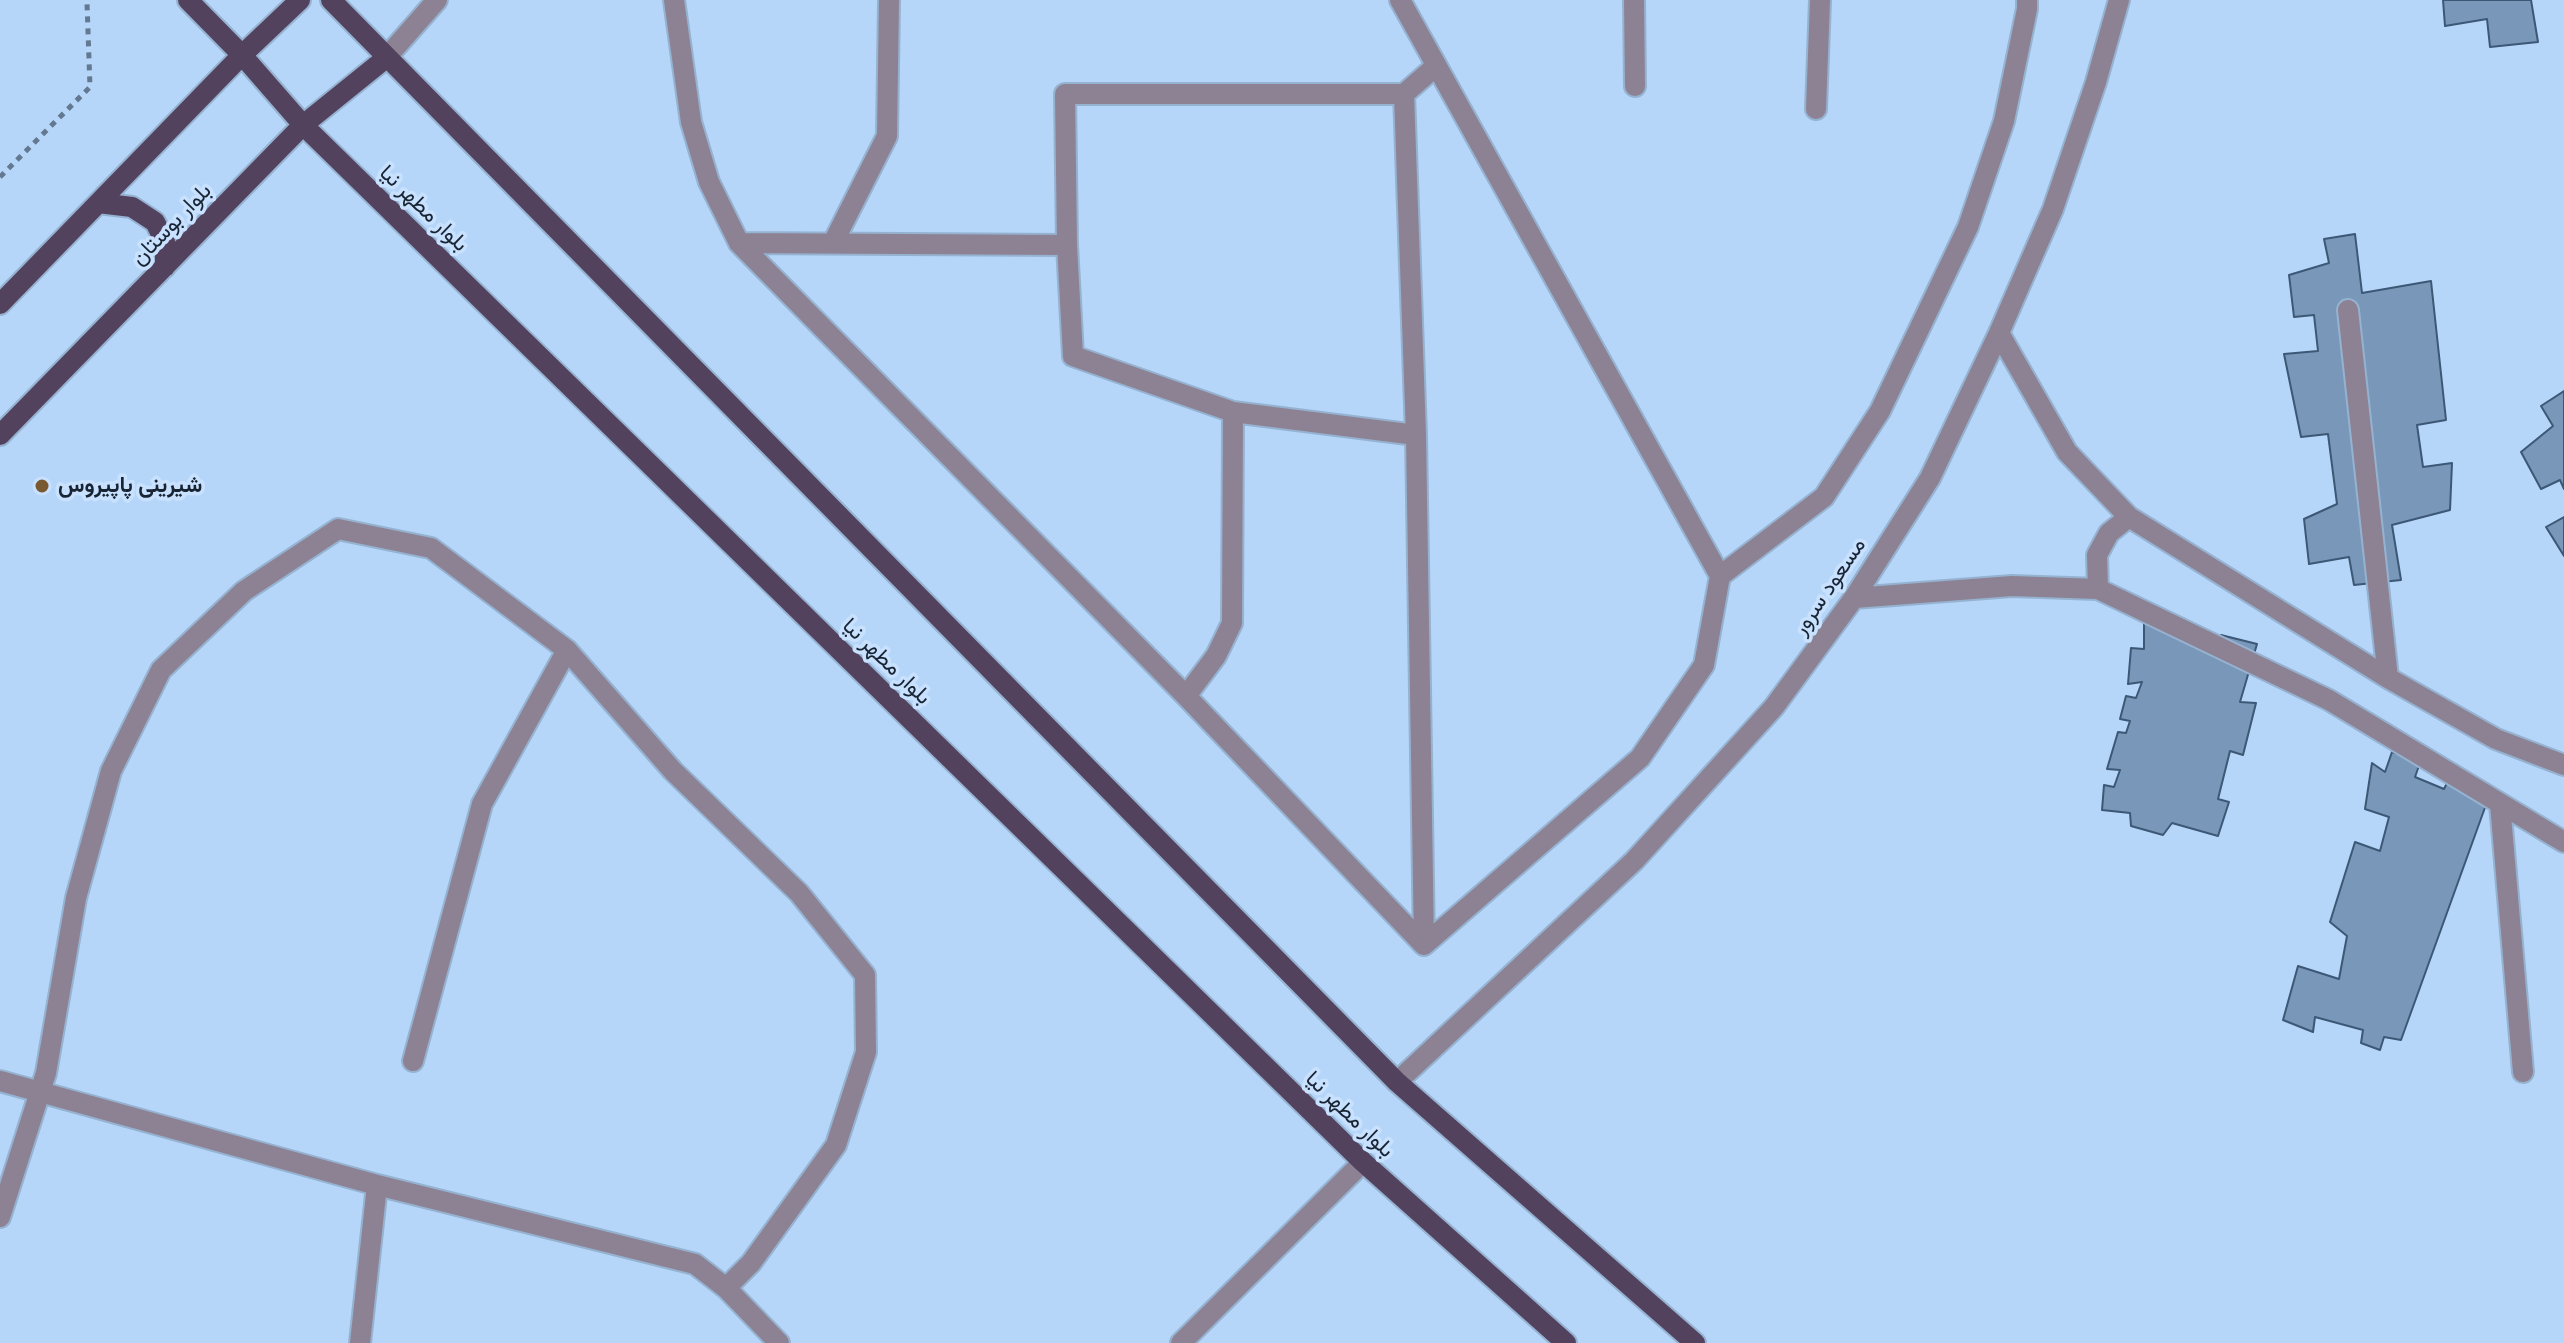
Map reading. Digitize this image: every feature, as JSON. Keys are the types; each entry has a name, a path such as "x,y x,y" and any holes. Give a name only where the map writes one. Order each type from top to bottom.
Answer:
{"main road":[{"name":"بلوار مطهر نیا","path":"188,0 242,55 303,125 1363,1162 1566,1343"},
{"path":"0,304 242,55 300,0"},
{"path":"331,0 1397,1082 1695,1343"},
{"name":"بلوار بوستان","path":"0,435 303,125 386,58"},
{"path":"98,203 132,207 155,222 165,242 165,267"}],"street":[{"path":"386,58 437,0"},
{"path":"674,0 691,122 709,182 739,243 1186,696 1424,945"},
{"path":"833,243 887,136 889,0"},
{"path":"1400,0 1720,576 1704,665 1640,758 1424,945"},
{"path":"1634,0 1635,86"},
{"path":"1816,109 1820,0"},
{"path":"1720,576 1824,497 1880,411 1968,227 2004,121 2027,0"},
{"name":"مسعود سرور","path":"1397,1082 1634,861 1774,707 1854,598 1930,478 1999,333 2053,209 2096,82 2119,0"},
{"path":"1416,435 1233,412 1073,356 1067,245 1065,94 1404,94 1436,66"},
{"path":"1404,94 1416,435 1424,945"},
{"path":"739,243 1067,245"},
{"path":"2348,310 2388,678"},
{"path":"1999,333 2067,452 2129,517 2388,678 2496,739 2564,765"},
{"path":"1186,696 1216,656 1232,623 1233,412"},
{"path":"2098,589 2097,555 2109,533 2129,517"},
{"path":"0,1217 46,1073 76,898 111,771 161,670 244,591 338,529 431,548 567,650 673,771 799,893 865,975 866,1052 836,1145 751,1263 726,1288"},
{"path":"1854,598 2012,586 2098,589 2329,700 2564,842"},
{"path":"413,1061 482,804 567,650"},
{"path":"2500,804 2523,1072"},
{"path":"0,1081 377,1185 695,1264 726,1288 779,1343"},
{"path":"1181,1343 1363,1162"},
{"path":"360,1343 377,1185"}],"path":[{"path":"0,177 90,87 87,3 84,0"}],"building":[{"path":"2443,0 2531,0 2538,42 2490,47 2487,19 2445,26"},
{"path":"2355,234 2362,293 2431,281 2446,420 2417,425 2423,467 2452,463 2450,510 2392,525 2401,580 2354,585 2349,557 2309,564 2304,519 2337,504 2328,434 2301,437 2284,354 2318,351 2314,315 2294,317 2289,275 2329,263 2324,239"},
{"path":"2564,391 2564,489 2560,480 2541,489 2521,452 2553,426 2541,406"},
{"path":"2564,517 2564,556 2546,527"},
{"path":"2144,613 2218,645 2221,635 2257,644 2240,702 2256,703 2243,755 2230,751 2218,799 2229,802 2218,836 2172,823 2163,835 2131,826 2130,813 2102,810 2104,785 2114,787 2120,770 2107,769 2118,732 2126,733 2130,721 2120,719 2126,696 2136,698 2142,682 2128,684 2131,648 2144,649"},
{"path":"2392,752 2421,760 2415,777 2444,789 2449,779 2487,802 2401,1040 2384,1037 2380,1050 2361,1043 2363,1030 2315,1017 2313,1032 2283,1020 2298,966 2339,979 2347,936 2330,922 2355,842 2380,851 2389,817 2365,809 2372,763 2385,772"}],"place":[{"name":"شیرینی پاپیروس","path":"42,486"}]}
